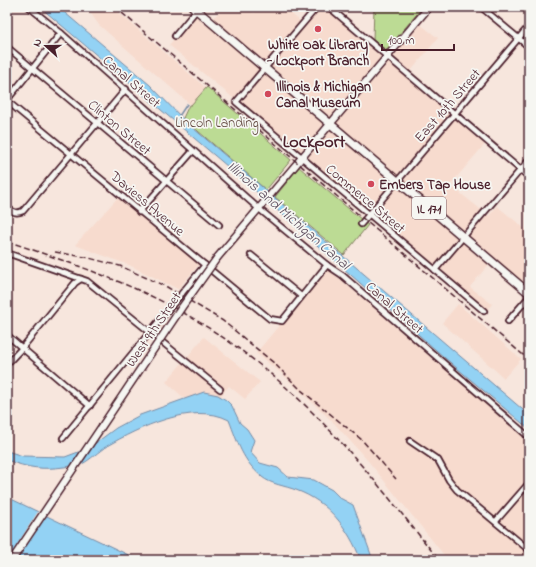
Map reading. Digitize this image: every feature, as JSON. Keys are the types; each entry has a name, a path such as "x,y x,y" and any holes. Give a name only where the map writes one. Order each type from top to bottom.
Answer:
{"main road":[{"name":"West 9th Street","path":"12,560 182,307 217,258 282,179 429,7"},
{"name":"IL 171","path":"196,8 529,293"}],"street":[{"name":"Canal Street","path":"29,7 192,147 193,151 258,208 327,265 342,275 529,437"},
{"path":"266,68 317,7"},
{"path":"329,7 529,177"},
{"path":"481,7 529,47"},
{"path":"175,36 196,8"},
{"name":"East 10th Street","path":"361,224 529,26"},
{"path":"7,100 61,33"},
{"name":"Clinton Street","path":"7,47 219,225"},
{"name":"Commerce Street","path":"266,68 236,102 484,310"},
{"path":"7,207 13,212 18,213 23,211 126,90"},
{"name":"Daviess Avenue","path":"7,100 270,319 282,321 301,296"},
{"path":"140,212 166,180 193,151"},
{"path":"435,270 464,238 529,160"},
{"path":"7,253 87,281 220,390"},
{"path":"251,255 301,296 327,265"},
{"name":"West 9th Street","path":"63,438 150,334 205,265"},
{"path":"7,364 22,348 75,283 81,279"},
{"path":"508,321 529,297"},
{"path":"7,335 90,406"},
{"path":"410,441 438,460 449,480 457,490 529,550"},
{"path":"496,521 529,483"}],"shaded area":[{"path":"86,7 112,7 206,88 191,105 99,25"},
{"path":"223,7 247,7 254,13 263,7 283,7 300,21 312,7 325,7 387,62 420,24 438,38 406,77 485,144 450,185 489,216 497,206 529,232 529,288 494,258 470,287 492,304 484,314 238,102 169,45 194,15 207,26"},
{"path":"121,194 202,261 178,289 129,265 75,245"},
{"path":"327,268 529,441 529,478 492,522 529,555 529,560 448,560 369,462 334,423 281,373 256,353"},
{"path":"458,304 521,359 504,378 442,323"},
{"path":"204,337 260,382 245,399 229,386 214,404 192,405 166,382"},
{"path":"529,487 529,546 500,521"}],"green space":[{"path":"374,7 423,7 386,50 373,40"},
{"name":"Lincoln Landing","path":"207,87 291,160 266,190 183,118 189,105 191,105"},
{"path":"299,167 368,225 344,255 275,197"}],"water":[{"name":"Illinois and Michigan Canal","path":"40,7 58,7 150,85 186,122 529,415 529,429 445,358 241,178"},
{"path":"204,392 218,395 232,406 240,423 247,429 254,440 250,452 260,463 278,468 288,477 314,480 332,490 340,498 353,505 373,560 361,560 350,537 328,509 308,495 265,479 255,471 245,458 229,420 215,415 183,415 166,419 120,439 107,446 82,464 78,465 42,468 28,467 7,460 7,451 23,456 65,457 89,448 116,428 140,415"},
{"path":"7,497 139,560 24,560 21,557 18,560 7,560 9,553 7,550"}],"pier":[{"path":"39,510 48,514 17,560 7,560"}],"waterway":[{"path":"179,116 187,104"}],"railway":[{"path":"115,7 529,360"},
{"path":"7,241 89,270 149,295 211,330 250,357 285,386 349,451 439,560"},
{"path":"55,252 85,257 120,266 167,287 223,321 274,363 301,390 362,440 396,479"}],"place":[{"name":"White Oak Library - Lockport Branch","path":"318,29"},
{"name":"Illinois & Michigan Canal Museum","path":"268,94"},
{"name":"Embers Tap House","path":"371,184"}],"district":[{"name":"Lockport","path":"314,141"}]}
